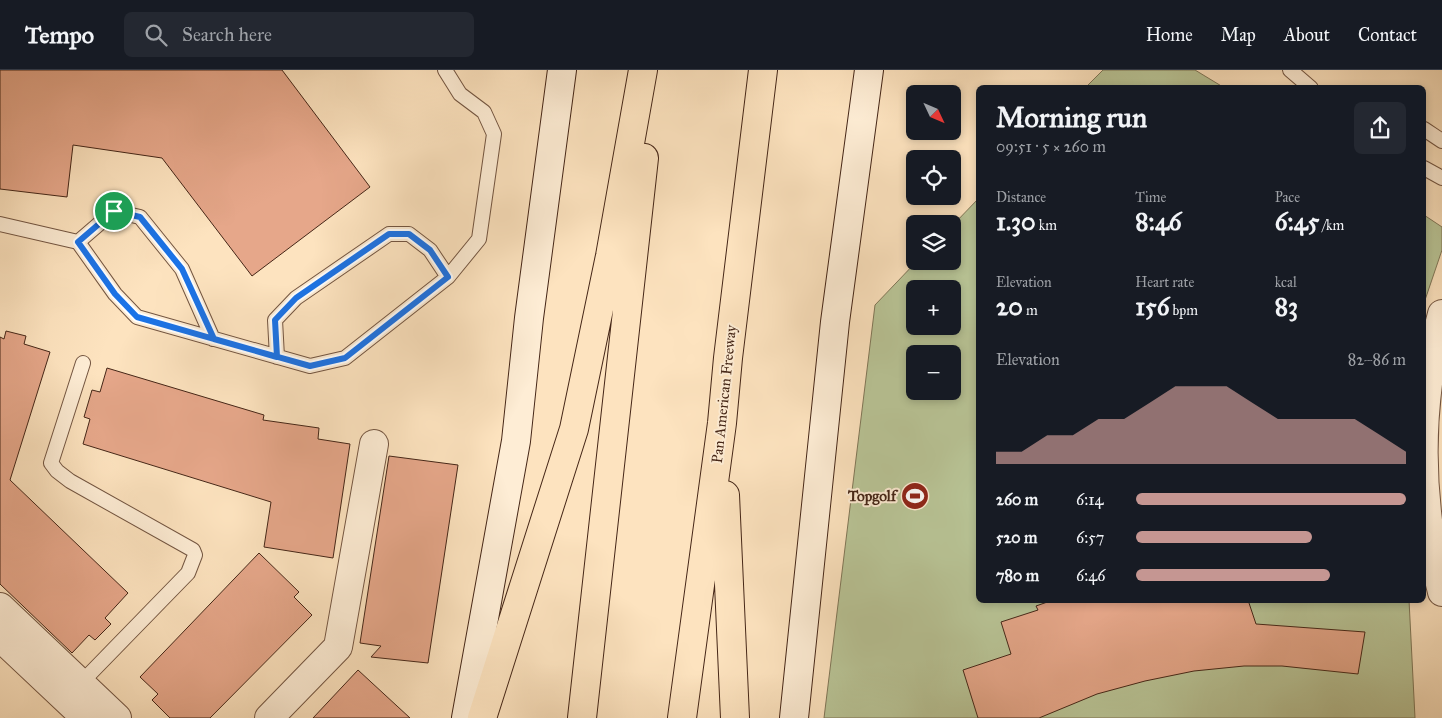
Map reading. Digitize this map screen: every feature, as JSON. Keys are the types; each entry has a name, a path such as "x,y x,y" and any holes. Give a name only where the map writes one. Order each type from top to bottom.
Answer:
{"highway":[{"path":"482,718 574,429 610,256 643,70"},
{"path":"582,718 654,70"},
{"name":"Pan American Freeway","path":"682,718 722,423 729,348 763,70"},
{"path":"722,423 735,718"}],"main road":[{"path":"466,718 516,441 529,318 562,70"},
{"path":"794,718 835,322 869,70"},
{"path":"1426,400 1430,366 1442,314"},
{"path":"269,718 338,647 374,444"},
{"path":"1426,518 1442,592"},
{"path":"0,607 73,691 86,718"},
{"path":"0,637 73,691 117,718"}],"lane":[{"path":"0,224 78,242 115,294 137,317 310,366 345,358 448,277 480,239 494,134 484,112 460,94 444,70"},
{"path":"1290,70 1308,85"},
{"path":"1426,129 1442,141"},
{"path":"1426,169 1442,178"},
{"path":"78,242 114,211 140,217 182,269 214,339"},
{"path":"277,357 275,320 296,298 389,234 409,234 430,250 448,277"},
{"path":"73,691 188,573 195,555 193,550 70,481 57,471 52,463 83,363"}],"green space":[{"path":"1103,70 1195,70 1220,85 1088,85"},
{"name":"Topgolf","path":"976,201 976,603 1409,603 1415,718 824,718 875,305 908,270 961,270 961,217"},
{"path":"1426,216 1442,227 1442,250 1426,297"}],"building":[{"path":"0,70 282,70 370,187 252,276 162,158 73,145 67,197 0,189"},
{"path":"6,331 26,336 24,344 50,352 10,480 128,593 105,618 111,624 95,640 89,635 72,653 0,584 0,337 4,339"},
{"path":"107,368 264,415 263,420 319,428 318,439 350,444 333,558 264,547 271,502 83,444 90,419 84,417 92,390 100,392"},
{"path":"389,456 458,465 428,663 371,657 381,646 360,643"},
{"path":"259,553 299,592 294,597 312,615 210,718 170,718 152,700 158,694 140,677"},
{"path":"1044,603 1249,603 1256,624 1365,632 1358,674 1282,666 1244,666 1194,671 1145,681 1097,694 1039,718 978,718 963,670 1011,654 1001,622 1038,610 1036,606"},
{"path":"358,670 410,718 313,718"}],"place":[{"name":"Topgolf","path":"915,496"}],"route":[{"path":"114,211 78,242 115,294 137,317 214,339 277,357 275,320 296,298 389,234 409,234 430,250 448,277 345,358 310,366 214,339 182,269 140,217 114,211"}]}
